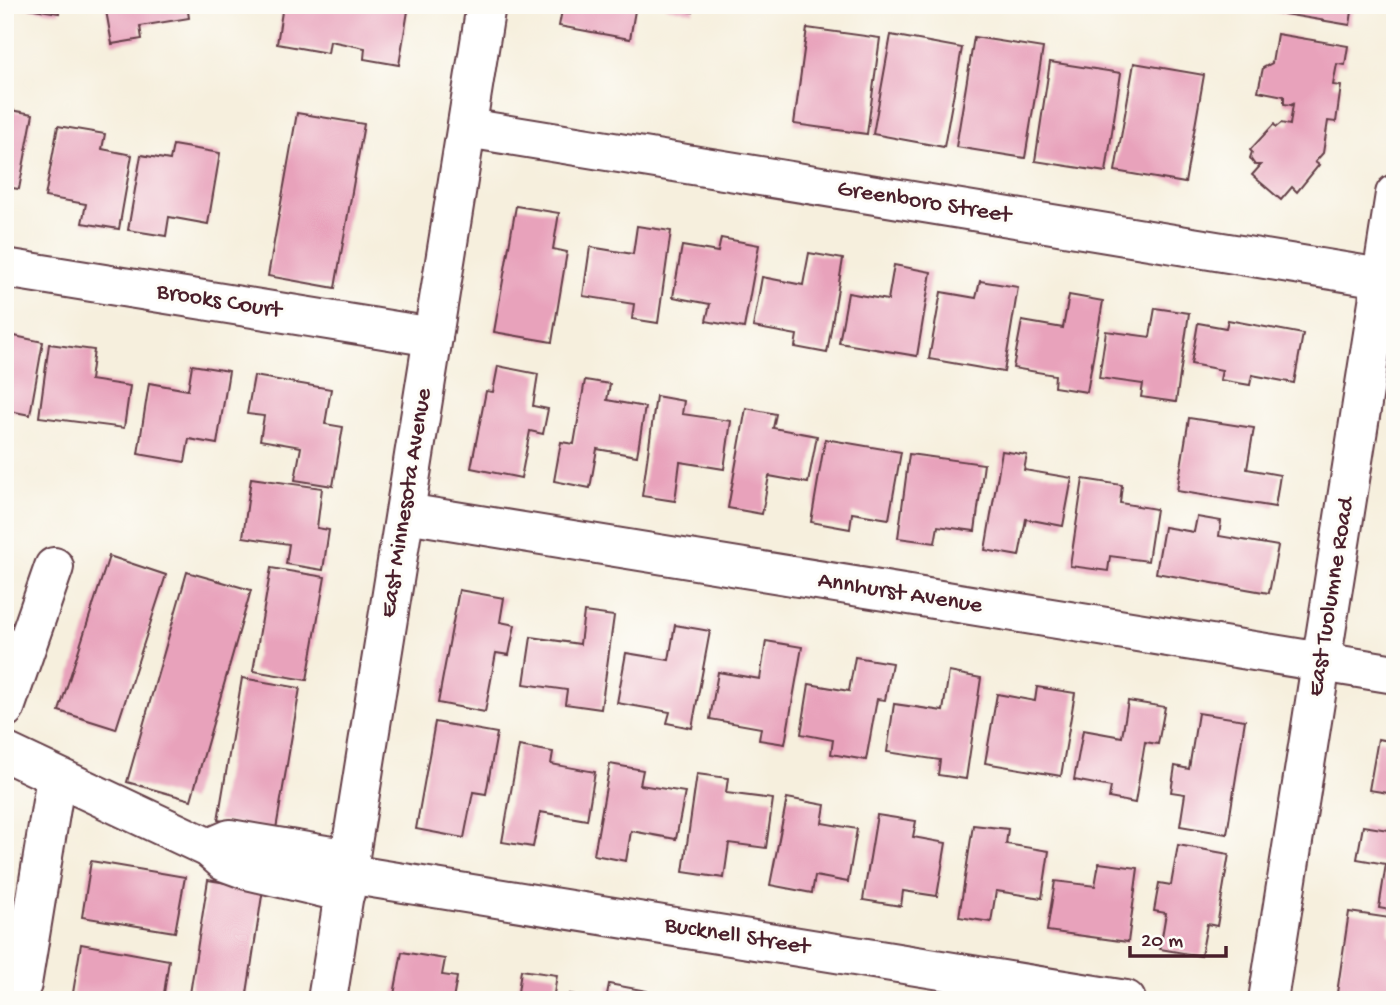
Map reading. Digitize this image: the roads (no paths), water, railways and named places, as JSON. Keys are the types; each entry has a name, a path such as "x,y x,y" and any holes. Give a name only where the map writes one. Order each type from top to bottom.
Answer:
{"street":[{"name":"East Minnesota Avenue","path":"327,1000 486,5"},
{"name":"Greenboro Street","path":"467,128 1381,278"},
{"name":"East Tuolumne Road","path":"1268,1000 1395,194"},
{"name":"Brooks Court","path":"5,268 433,337"},
{"name":"Annhurst Avenue","path":"406,513 1395,674"},
{"path":"5,708 54,567"},
{"name":"Bucknell Street","path":"5,752 209,848 225,862 247,870 348,875 1126,1000"},
{"path":"22,984 56,777"}]}
